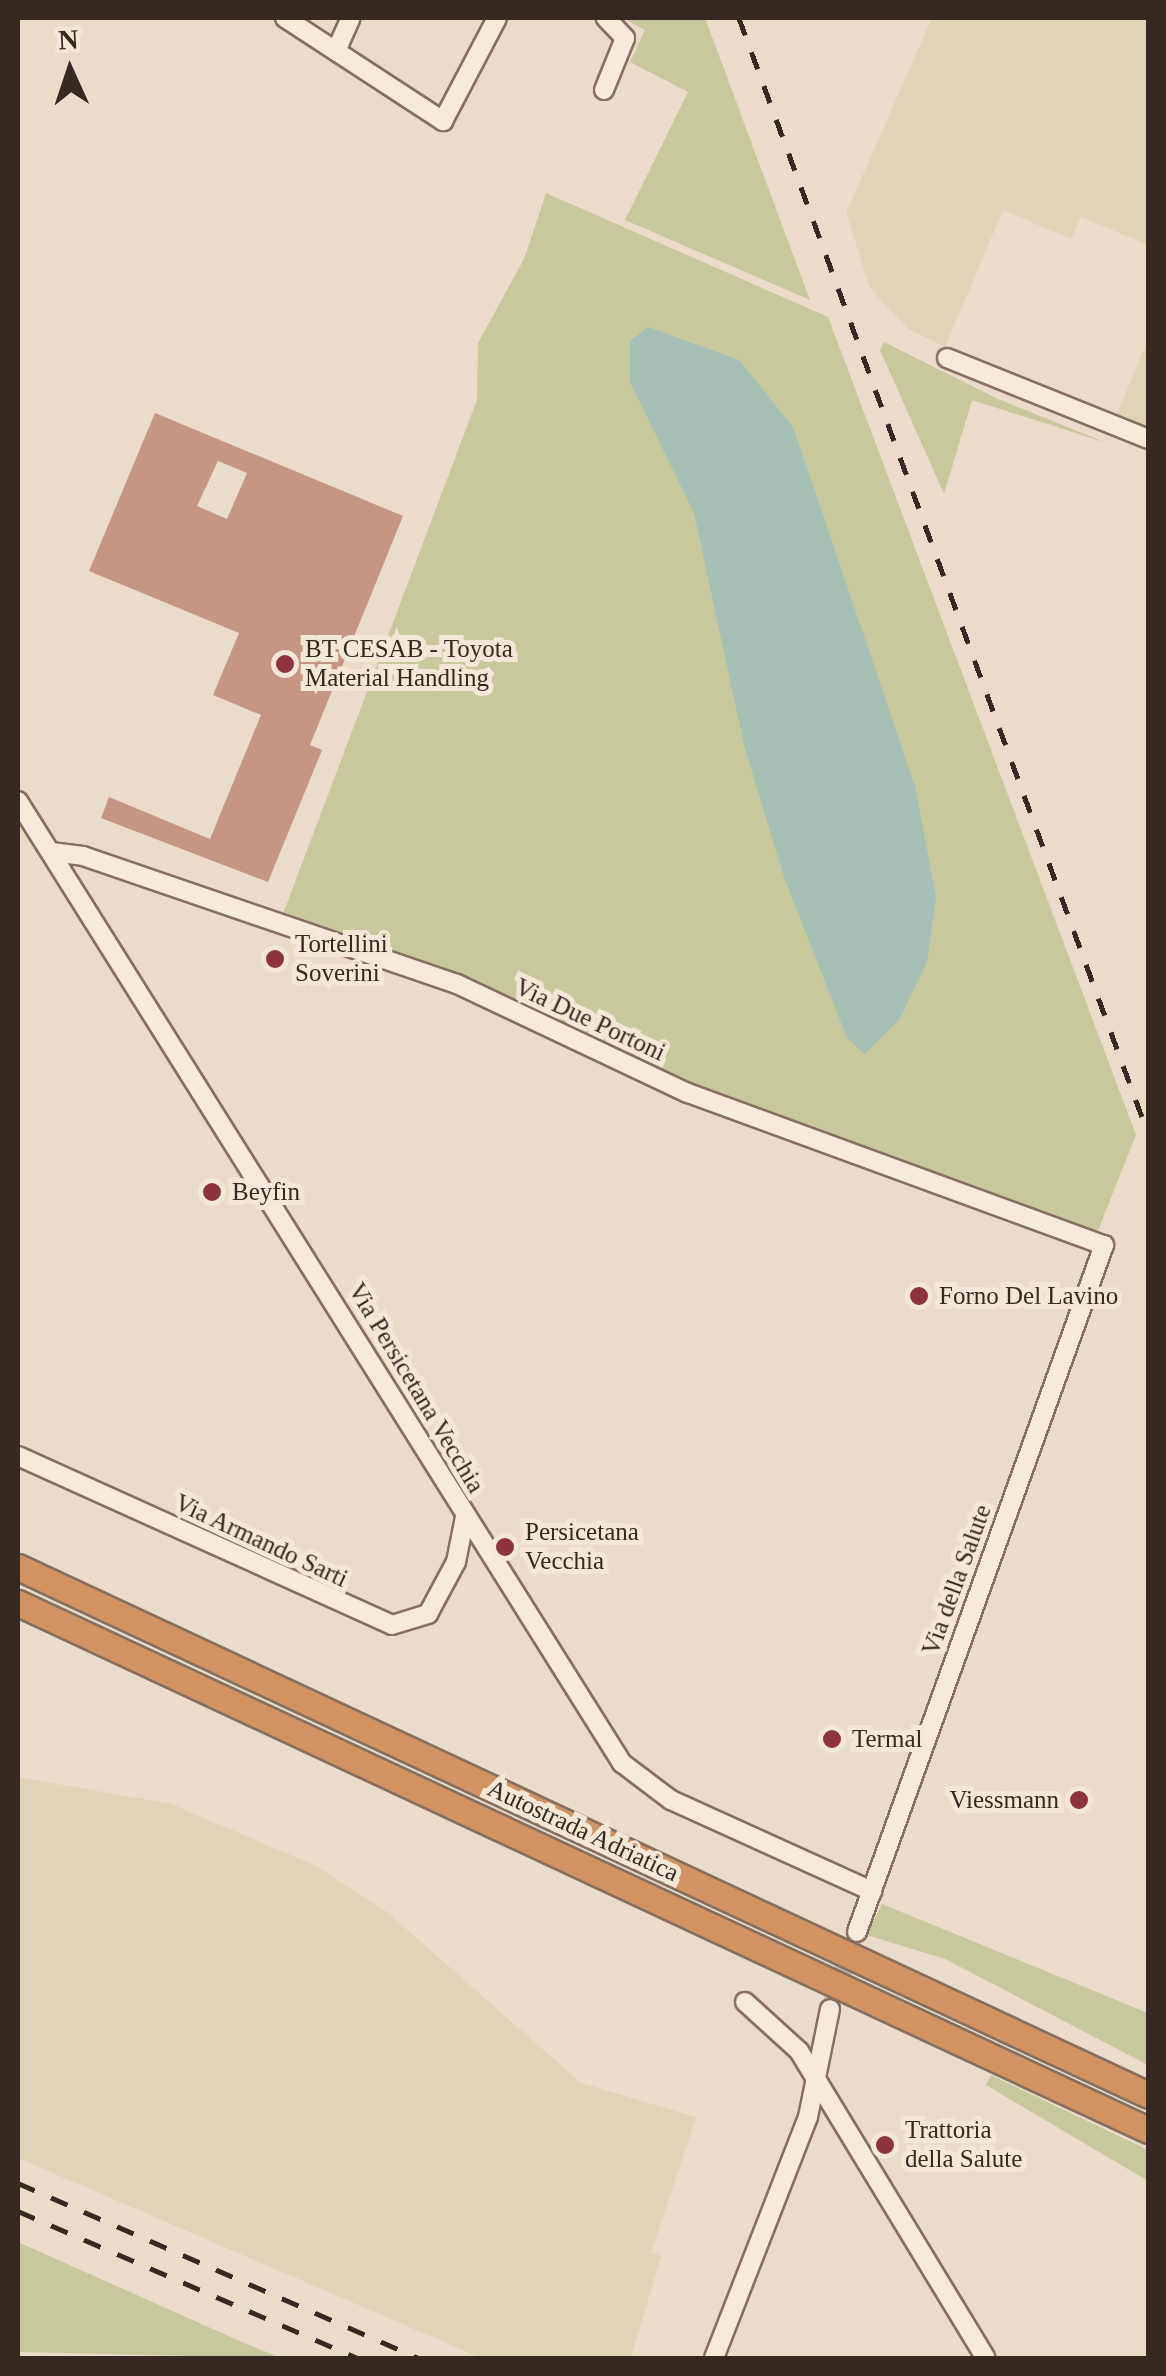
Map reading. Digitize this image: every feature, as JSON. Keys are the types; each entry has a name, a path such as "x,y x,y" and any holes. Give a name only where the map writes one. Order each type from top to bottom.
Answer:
{"highway":[{"name":"Autostrada Adriatica","path":"18,1567 1148,2095"},
{"name":"Autostrada Adriatica","path":"18,1603 1148,2130"}],"street":[{"path":"285,18 443,121 496,18"},
{"path":"336,51 351,18"},
{"path":"604,90 625,38 606,18"},
{"path":"948,358 1148,439"},
{"name":"Via Persicetana Vecchia","path":"18,801 608,1746 638,1778 872,1890"},
{"name":"Via Due Portoni","path":"51,852 83,856 457,984 688,1093 1104,1245"},
{"name":"Via della Salute","path":"857,1932 1104,1245"},
{"name":"Via Armando Sarti","path":"18,1456 339,1605 392,1625 428,1614 457,1558 465,1516"},
{"path":"457,1558 483,1547"},
{"path":"744,2002 817,2078 986,2358"},
{"path":"714,2358 817,2078 830,2009"}],"shaded area":[{"path":"932,18 1148,18 1148,245 1081,217 1071,239 1003,210 945,347 908,329 870,288 846,213"},
{"path":"648,327 739,360 793,427 915,786 936,897 927,962 899,1020 865,1054 847,1038 784,877 744,745 694,513 630,382 630,341"},
{"path":"1148,339 1148,432 1115,419"},
{"path":"18,1777 171,1804 316,1866 387,1912 581,2083 696,2117 651,2252 661,2256 631,2358 481,2358 18,2158"}],"green space":[{"path":"623,18 705,18 810,300 625,220 688,92 630,62 645,30"},
{"path":"546,193 828,317 1136,1135 1097,1233 697,1086 461,979 283,914 477,400 478,343 524,259"},
{"path":"884,342 998,399 1107,443 972,400 944,494 880,350"},
{"path":"882,1904 1148,2013 1148,2065 945,1959 867,1935"},
{"path":"991,2075 1148,2150 1148,2181 986,2085"},
{"path":"18,2242 244,2343 281,2358 18,2352"}],"building":[{"name":"BT CESAB - Toyota Material Handling","path":"155,413 403,516 310,745 322,750 268,882 101,818 109,797 210,839 261,715 213,695 239,633 89,571","holes":["218,461 247,473 227,519 197,506"]}],"tunnel":[{"path":"830,2009 857,1932"}],"railway":[{"path":"739,18 1148,1133"},
{"path":"18,2183 418,2358"},
{"path":"18,2211 358,2358"}],"place":[{"name":"BT CESAB - Toyota Material Handling","path":"285,664"},
{"name":"Tortellini Soverini","path":"275,959"},
{"name":"Beyfin","path":"212,1192"},
{"name":"Forno Del Lavino","path":"919,1296"},
{"name":"Persicetana Vecchia","path":"505,1547"},
{"name":"Termal","path":"832,1739"},
{"name":"Viessmann","path":"1079,1800"},
{"name":"Trattoria della Salute","path":"885,2145"}]}
